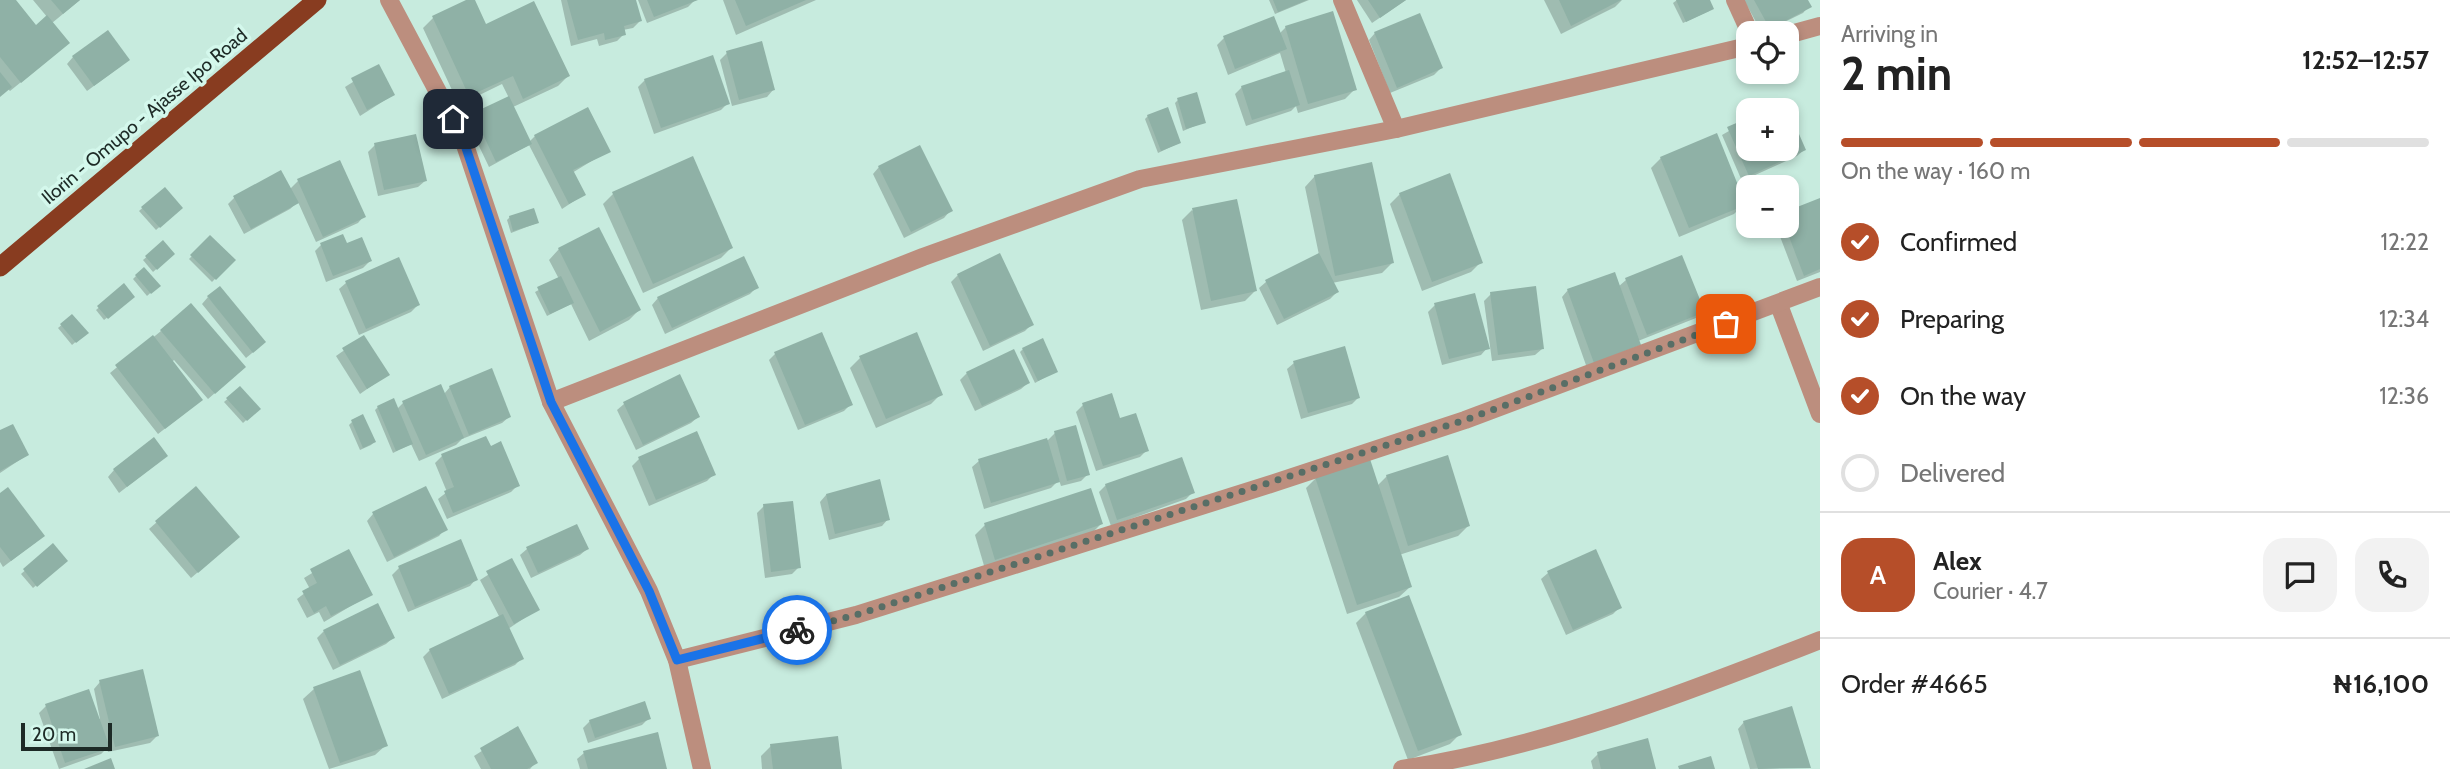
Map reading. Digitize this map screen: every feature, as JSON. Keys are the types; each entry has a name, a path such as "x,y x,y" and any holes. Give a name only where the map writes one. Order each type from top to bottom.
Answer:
{"highway":[{"name":"Ilorin - Omupo - Ajasse Ipo Road","path":"0,267 317,0"}],"street":[{"path":"390,0 463,139 551,402 649,591 677,660 702,769"},
{"path":"1342,0 1396,129"},
{"path":"1735,0 1745,21"},
{"path":"1799,32 1820,26"},
{"path":"551,402 923,257 1140,179 1396,129 1736,49"},
{"path":"677,660 856,615 1287,479 1465,420 1820,287"},
{"path":"1779,304 1820,414"},
{"path":"1402,769 1551,737 1640,710 1820,640"}],"building":[{"path":"0,0 16,0 36,25 47,15 70,43 21,83 0,57"},
{"path":"51,0 80,0 63,14"},
{"path":"466,0 475,0 486,24 534,1 570,76 523,99 513,76 469,96 432,16"},
{"path":"567,0 636,0 642,21 624,26 626,35 605,40 604,33 578,40"},
{"path":"647,0 698,0 654,17"},
{"path":"735,0 806,0 746,26"},
{"path":"1273,0 1307,0 1278,12"},
{"path":"1368,0 1406,0 1380,18"},
{"path":"1559,0 1621,0 1571,26"},
{"path":"1676,0 1710,0 1714,9 1686,22"},
{"path":"1754,0 1808,0 1812,7 1785,21 1766,21"},
{"path":"1333,11 1357,90 1308,104 1285,26"},
{"path":"1420,13 1443,68 1397,88 1374,32"},
{"path":"1274,16 1287,49 1235,69 1223,36"},
{"path":"108,30 130,60 94,86 72,56"},
{"path":"762,41 775,90 739,100 726,51"},
{"path":"713,55 730,104 661,128 644,79"},
{"path":"379,64 395,95 367,110 351,78"},
{"path":"1289,70 1300,105 1252,120 1241,86"},
{"path":"0,72 12,87 0,97"},
{"path":"1197,92 1206,123 1186,129 1177,98"},
{"path":"509,96 532,144 496,162 473,113"},
{"path":"588,107 611,152 573,170 586,195 569,204 534,135"},
{"path":"1168,107 1181,143 1161,151 1147,115"},
{"path":"1736,123 1736,147 1727,127"},
{"path":"1717,133 1736,180 1736,209 1689,228 1660,157"},
{"path":"416,134 427,181 384,190 374,143"},
{"path":"1799,134 1806,150 1799,153"},
{"path":"920,145 953,211 911,232 878,166"},
{"path":"693,156 733,248 653,284 612,192"},
{"path":"340,160 366,217 323,237 297,179"},
{"path":"1742,161 1782,161 1751,175 1749,175"},
{"path":"1372,162 1394,263 1335,276 1314,175"},
{"path":"281,170 299,203 251,229 233,196"},
{"path":"1450,173 1483,263 1432,282 1399,193"},
{"path":"165,187 183,208 160,228 141,207"},
{"path":"1820,198 1820,269 1804,276 1790,238 1799,238 1799,206"},
{"path":"1237,199 1257,291 1211,301 1192,208"},
{"path":"534,208 539,223 513,231 509,216"},
{"path":"599,227 641,310 600,332 558,248"},
{"path":"343,234 347,243 362,237 372,261 333,276 320,243"},
{"path":"210,235 236,260 216,280 190,255"},
{"path":"163,240 175,254 157,270 145,256"},
{"path":"1000,253 1034,325 990,346 957,274"},
{"path":"1319,253 1339,292 1284,319 1265,280"},
{"path":"1682,255 1705,312 1647,335 1625,278"},
{"path":"744,256 759,288 672,328 657,297"},
{"path":"399,257 420,305 366,329 345,281"},
{"path":"144,267 161,286 151,294 135,275"},
{"path":"1615,272 1641,345 1594,363 1567,289"},
{"path":"561,276 574,303 550,314 537,287"},
{"path":"124,283 135,297 108,319 97,306"},
{"path":"220,286 266,342 253,353 207,296"},
{"path":"1536,286 1544,349 1498,355 1490,292"},
{"path":"1475,293 1490,349 1449,359 1434,303"},
{"path":"191,303 246,367 215,394 160,330"},
{"path":"72,314 89,333 76,343 60,324"},
{"path":"822,332 853,405 805,425 774,352"},
{"path":"917,332 943,395 886,419 859,356"},
{"path":"153,335 203,400 165,429 115,365"},
{"path":"364,335 390,375 367,389 342,348"},
{"path":"1043,338 1058,372 1038,381 1022,348"},
{"path":"1345,346 1360,398 1308,413 1293,361"},
{"path":"1014,349 1030,383 982,406 966,372"},
{"path":"492,368 511,417 469,435 449,386"},
{"path":"680,374 700,417 643,445 623,402"},
{"path":"441,384 464,438 426,455 402,401"},
{"path":"240,386 261,409 247,421 226,398"},
{"path":"1112,393 1120,418 1136,413 1149,451 1103,466 1082,403"},
{"path":"394,398 413,444 396,451 377,406"},
{"path":"363,414 376,442 363,448 351,420"},
{"path":"13,424 29,455 0,471 0,430"},
{"path":"1076,425 1090,475 1067,481 1054,431"},
{"path":"697,431 716,475 656,500 638,457"},
{"path":"486,436 491,446 501,441 520,486 453,513 444,491 454,487 441,454"},
{"path":"154,437 168,456 127,487 113,469"},
{"path":"1047,438 1060,482 991,503 978,459"},
{"path":"1448,455 1470,526 1408,546 1386,475"},
{"path":"1182,457 1195,493 1117,520 1105,484"},
{"path":"1370,459 1412,587 1357,605 1315,477"},
{"path":"880,479 890,520 835,534 826,494"},
{"path":"196,486 240,537 198,573 155,521"},
{"path":"426,486 448,530 394,557 372,512"},
{"path":"8,487 45,536 11,561 0,547 0,493"},
{"path":"1091,488 1103,524 995,560 984,523"},
{"path":"793,501 801,568 771,572 763,504"},
{"path":"577,524 589,549 538,573 526,547"},
{"path":"461,539 478,580 415,607 398,566"},
{"path":"53,543 68,561 37,587 23,569"},
{"path":"349,549 373,595 331,616 326,606 314,613 302,591 317,583 310,569"},
{"path":"1596,549 1622,608 1573,630 1547,571"},
{"path":"512,558 540,610 514,624 486,571"},
{"path":"1409,595 1462,735 1418,751 1365,612"},
{"path":"378,603 395,638 340,665 323,630"},
{"path":"503,614 524,659 449,694 429,649"},
{"path":"143,669 159,736 115,747 99,680"},
{"path":"360,670 388,746 340,763 313,687"},
{"path":"89,689 110,748 65,763 45,704"},
{"path":"645,701 651,719 595,738 589,720"},
{"path":"1792,706 1811,768 1758,769 1743,721"},
{"path":"518,726 538,763 527,769 491,769 480,748"},
{"path":"658,732 667,769 588,769 583,751"},
{"path":"838,736 842,769 773,769 770,744"},
{"path":"1648,738 1656,769 1601,769 1597,752"},
{"path":"1711,756 1715,769 1679,769 1678,766"},
{"path":"111,758 115,769 84,769"}],"way so far":[{"path":"797,630 856,615 1465,420 1726,324"}],"route":[{"path":"453,119 463,139 551,402 649,591 677,660 797,630"}]}
